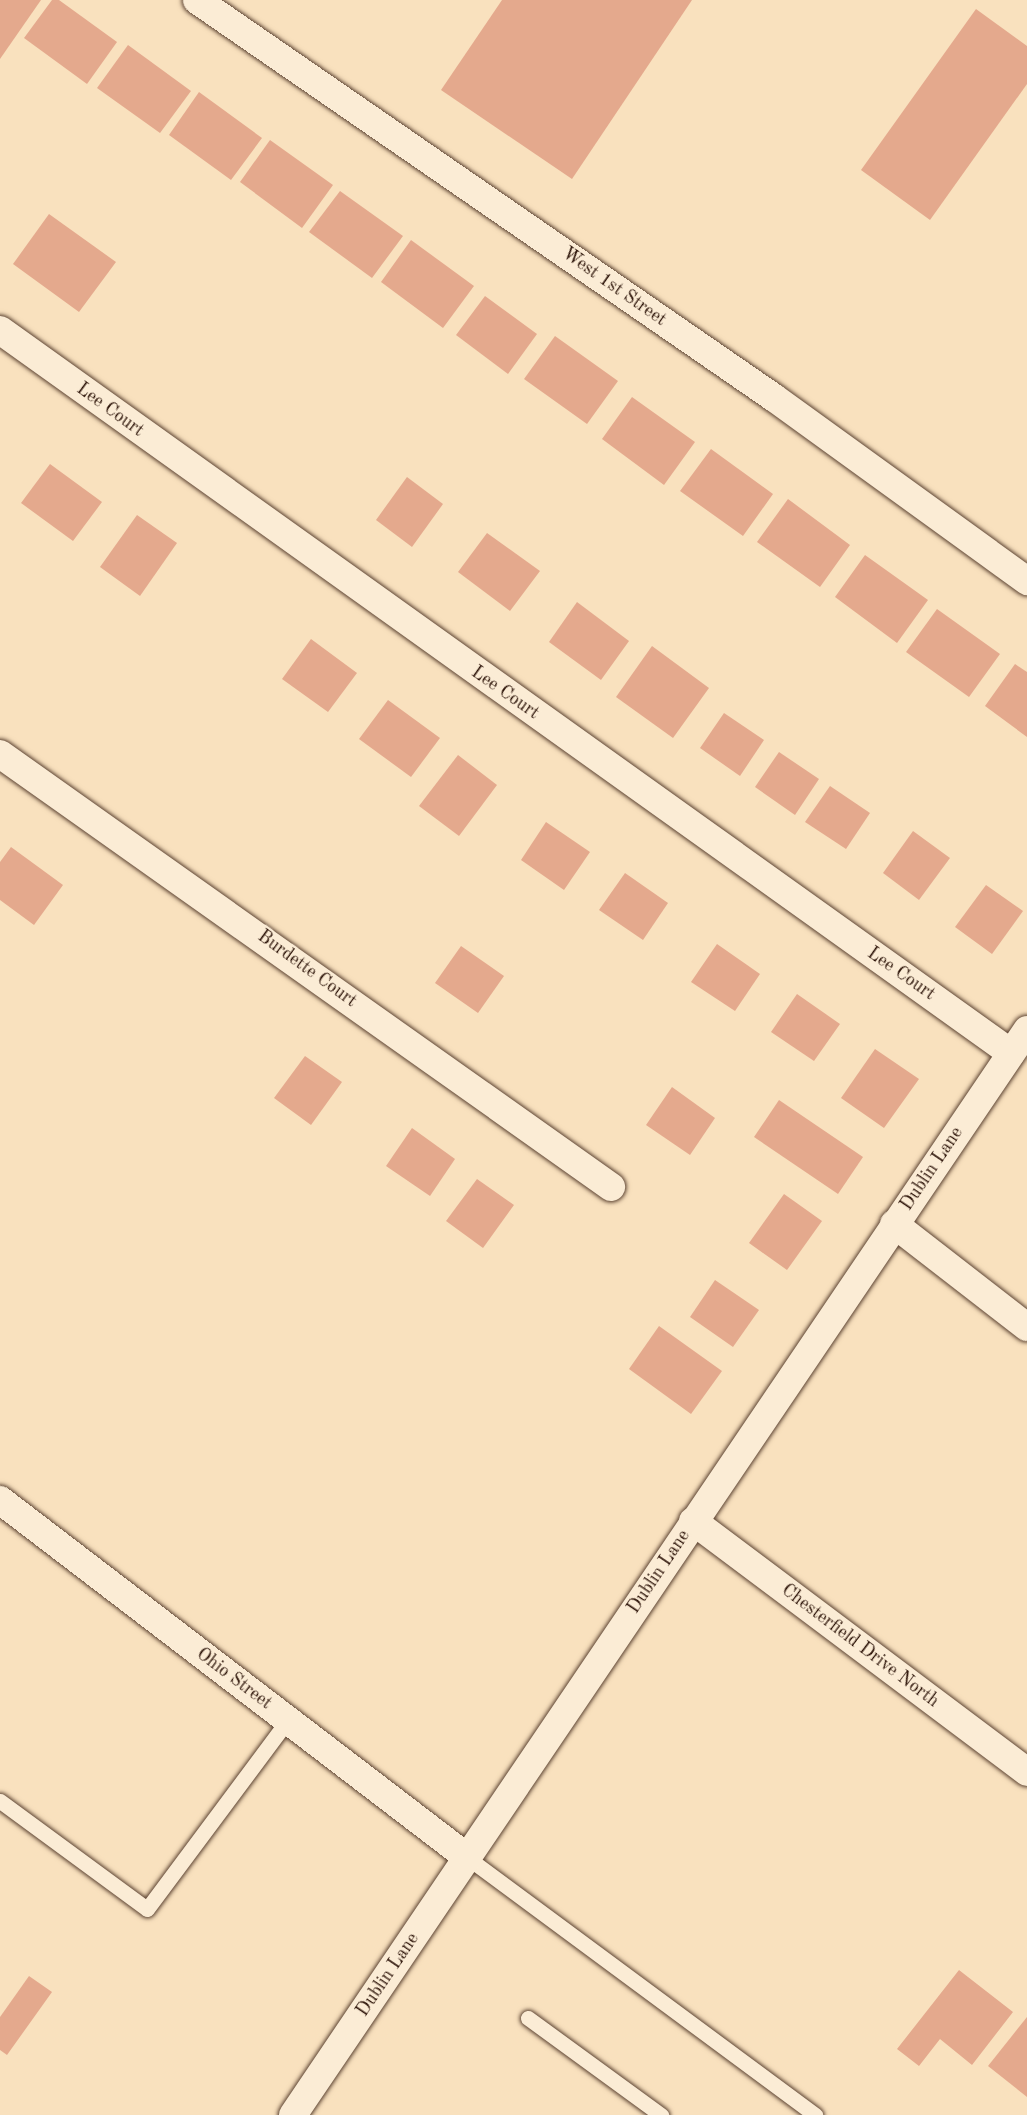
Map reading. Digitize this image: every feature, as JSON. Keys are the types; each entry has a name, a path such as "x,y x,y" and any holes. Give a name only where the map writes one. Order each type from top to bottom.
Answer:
{"street":[{"name":"West 1st Street","path":"197,0 773,397 1027,581"},
{"name":"Lee Court","path":"0,330 1011,1053"},
{"name":"Burdette Court","path":"0,754 611,1187"},
{"name":"Dublin Lane","path":"293,2115 1027,1030"},
{"path":"894,1224 1027,1327"},
{"name":"Ohio Street","path":"0,1500 468,1858"},
{"name":"Chesterfield Drive North","path":"693,1521 1027,1772"}],"lane":[{"path":"0,1801 147,1909 288,1720"},
{"path":"468,1858 815,2115"},
{"path":"528,2018 661,2115"}],"building":[{"path":"0,0 41,0 0,59"},
{"path":"52,0 59,0 117,42 87,84 24,38"},
{"path":"502,0 692,0 572,179 441,90"},
{"path":"976,9 1027,46 1027,84 930,220 861,170"},
{"path":"128,45 191,91 160,133 97,88"},
{"path":"199,92 262,138 231,180 169,135"},
{"path":"270,140 333,185 302,228 240,182"},
{"path":"340,191 403,236 372,278 309,232"},
{"path":"49,214 116,262 79,312 13,264"},
{"path":"411,240 474,286 443,328 381,282"},
{"path":"485,296 537,334 508,374 456,335"},
{"path":"555,336 618,381 587,424 524,379"},
{"path":"632,397 695,442 664,485 602,439"},
{"path":"711,449 773,494 743,536 680,491"},
{"path":"50,464 102,502 73,541 21,503"},
{"path":"407,477 443,504 412,547 376,520"},
{"path":"788,499 850,545 820,587 757,542"},
{"path":"137,515 177,543 140,596 100,567"},
{"path":"487,533 540,571 510,611 458,572"},
{"path":"865,555 928,600 897,643 835,597"},
{"path":"577,602 629,641 601,680 549,642"},
{"path":"937,609 1000,654 969,697 906,652"},
{"path":"311,639 357,673 328,712 282,679"},
{"path":"652,646 709,688 673,738 616,697"},
{"path":"1015,664 1027,672 1027,737 985,706"},
{"path":"388,700 440,738 411,777 359,739"},
{"path":"724,713 764,740 740,776 700,748"},
{"path":"779,752 819,779 795,815 755,787"},
{"path":"458,755 497,785 459,836 419,806"},
{"path":"830,786 870,813 846,849 805,822"},
{"path":"546,822 590,852 564,890 521,860"},
{"path":"913,831 950,858 919,900 883,873"},
{"path":"11,847 63,885 34,925 0,900 0,862"},
{"path":"625,873 668,903 643,940 599,910"},
{"path":"986,885 1023,911 992,954 955,927"},
{"path":"717,944 760,974 735,1011 691,982"},
{"path":"461,946 504,976 478,1013 435,983"},
{"path":"797,994 840,1024 814,1061 771,1032"},
{"path":"875,1049 919,1079 884,1128 841,1098"},
{"path":"305,1056 342,1082 311,1125 274,1098"},
{"path":"672,1087 715,1118 690,1155 646,1125"},
{"path":"779,1100 863,1157 838,1194 754,1137"},
{"path":"412,1128 455,1159 430,1196 386,1166"},
{"path":"477,1179 514,1205 483,1248 446,1221"},
{"path":"784,1194 822,1221 787,1270 749,1243"},
{"path":"715,1280 759,1310 733,1347 690,1317"},
{"path":"659,1326 722,1371 691,1414 629,1369"},
{"path":"959,1970 1013,2012 972,2065 940,2039 919,2066 897,2049"},
{"path":"29,1976 52,1992 7,2055 0,2050 0,2017"},
{"path":"1027,2017 1027,2097 988,2066"}]}
